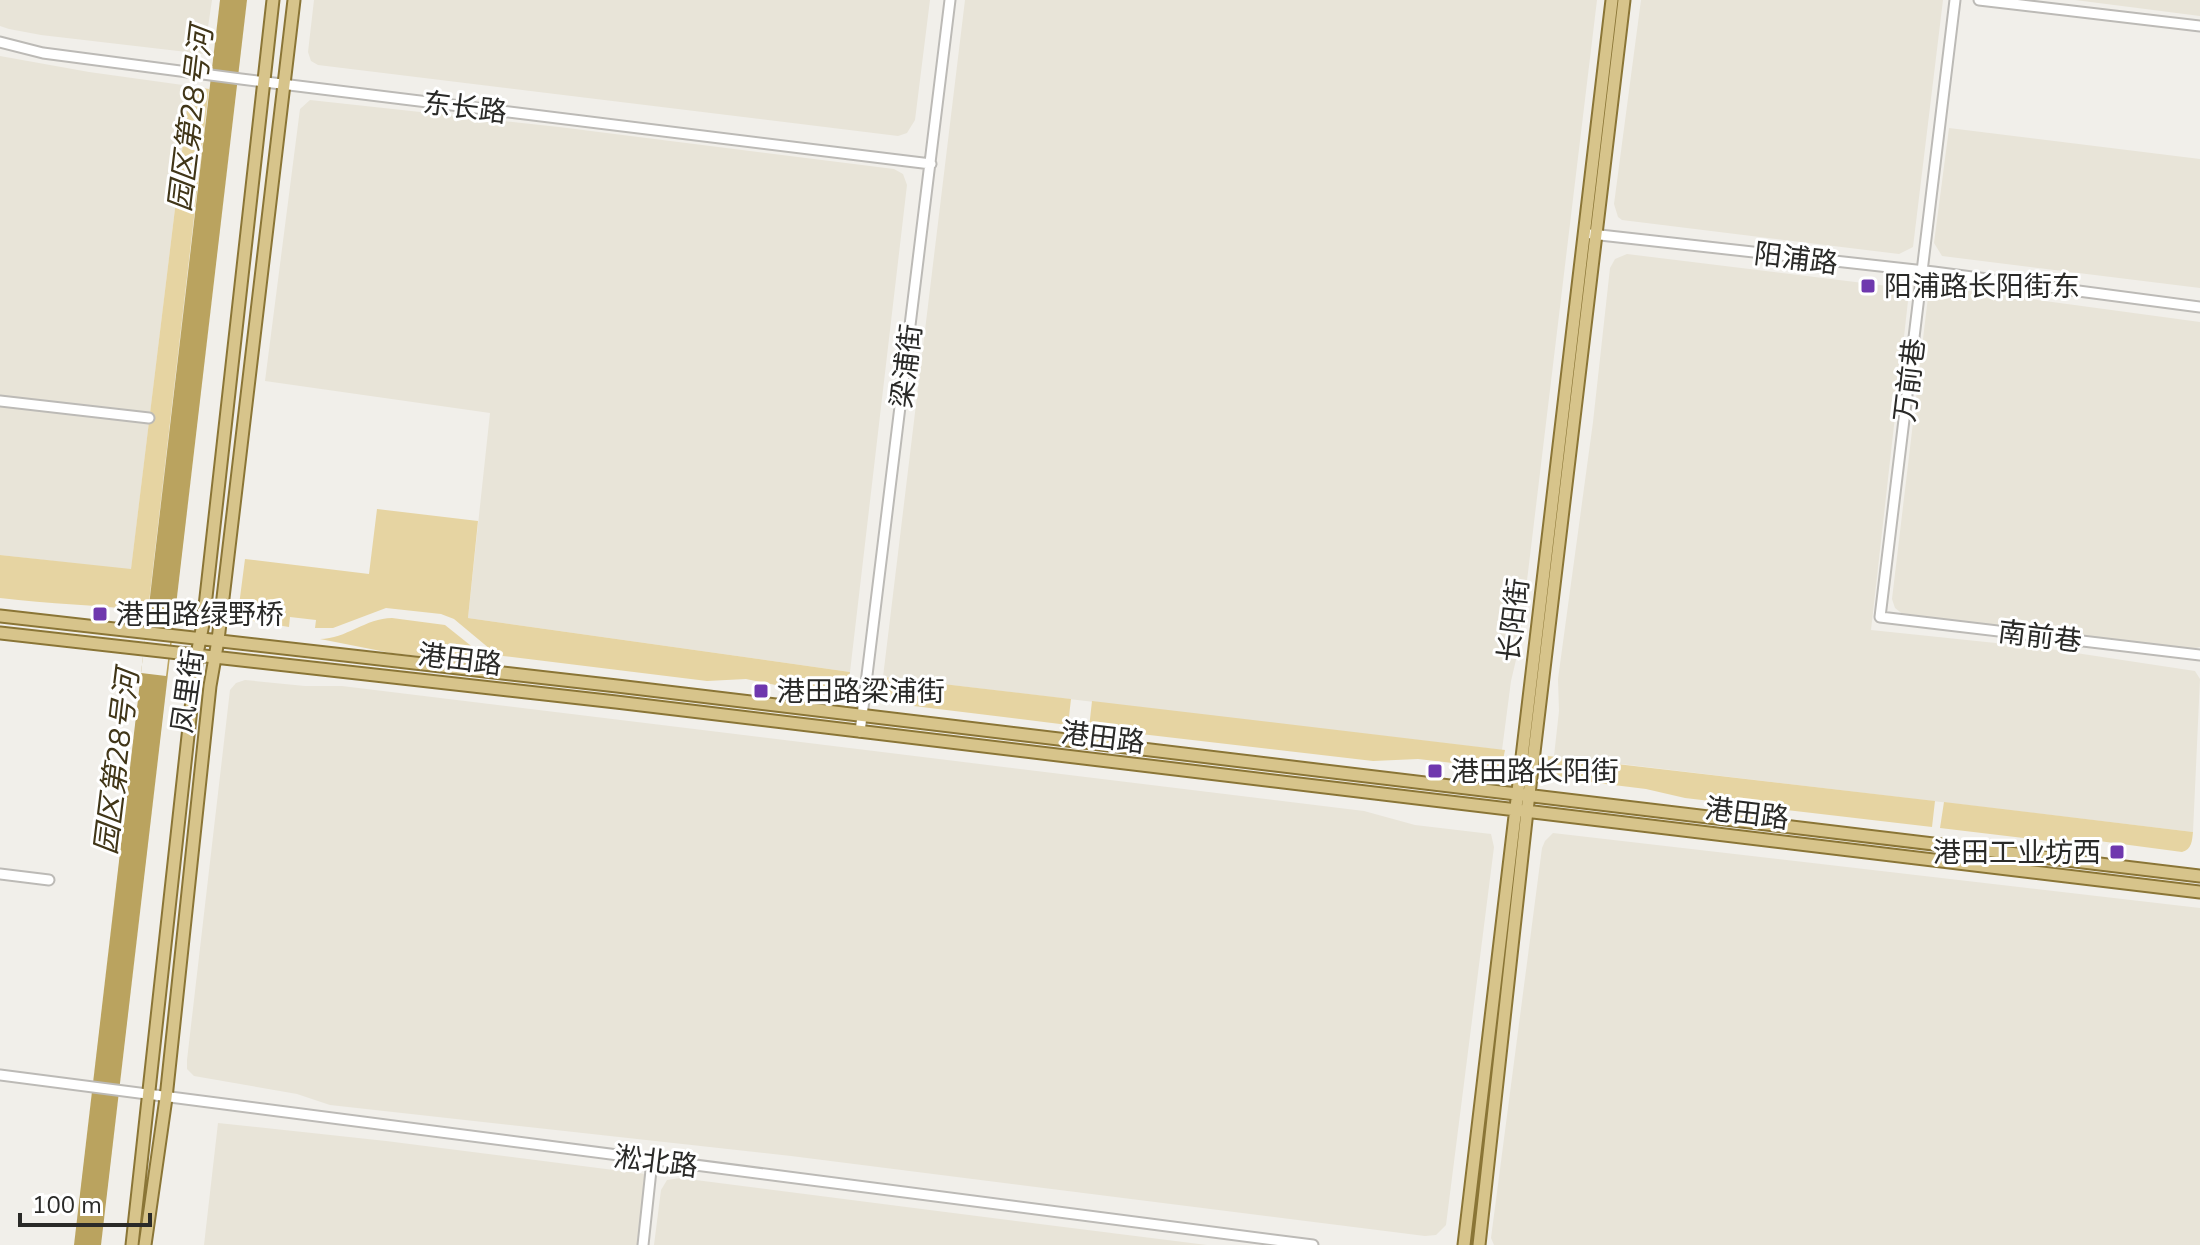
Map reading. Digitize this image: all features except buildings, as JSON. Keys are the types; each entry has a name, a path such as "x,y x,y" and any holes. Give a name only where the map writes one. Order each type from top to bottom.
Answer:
{"main road":[{"name":"凤里街","path":"132,1245 273,0"},
{"name":"凤里街","path":"145,1245 166,1098 215,656 294,0"},
{"name":"长阳街","path":"1464,1245 1523,794 1589,234 1612,0"},
{"name":"长阳街","path":"1589,234 1624,0"},
{"name":"港田路","path":"0,616 2200,876"},
{"name":"港田路","path":"0,633 2200,892"},
{"name":"长阳街","path":"1479,1245 1521,810"}],"street":[{"name":"梁浦街","path":"860,732 950,0"},
{"name":"万前巷","path":"1880,617 1955,0"},
{"path":"1979,0 2200,26"},
{"name":"东长路","path":"0,42 43,53 241,79 931,164"},
{"name":"阳浦路","path":"1589,234 2200,307"},
{"path":"0,401 149,418"},
{"name":"南前巷","path":"1880,617 2200,655"},
{"path":"0,874 49,880"},
{"name":"淞北路","path":"0,1075 1313,1245"},
{"path":"643,1245 652,1161"}],"shaded area":[{"path":"0,0 212,0 204,54 9,29 0,26"},
{"path":"220,0 247,0 101,1245 74,1245"},
{"path":"314,0 930,0 915,120 907,133 898,136 318,65 311,61 308,52"},
{"path":"965,0 1597,0 1519,647 1502,750 883,677"},
{"path":"1641,0 1943,0 1913,247 1899,254 1622,220 1618,217 1614,204"},
{"path":"2075,0 2200,0 2200,16"},
{"path":"0,56 190,86 131,570 0,555"},
{"path":"190,86 209,89 148,611 0,598 0,555 131,569"},
{"path":"310,100 559,127 894,169 903,174 907,185 850,672 468,618 490,413 265,381 300,109"},
{"path":"1949,128 2200,159 2200,288 1942,256 1934,243"},
{"path":"1627,254 1896,287 1905,292 1908,301 1871,630 2043,648 2195,671 2200,679 2193,832 1554,756 1559,711 1558,679 1593,422 1610,268 1615,259"},
{"path":"1941,287 2200,322 2200,647 2193,649 1904,615 1895,608 1892,599 1928,297 1932,290"},
{"path":"377,509 478,521 468,618 850,672 847,695 820,694 746,679 707,681 503,656 454,619 441,614 386,608 333,628 315,628 316,620 290,617 289,627 241,619 238,613 245,559 369,574"},
{"path":"392,618 445,625 485,657 502,665 391,653 320,639 339,636 373,621"},
{"path":"883,677 1071,699 1068,725 889,703 883,701 880,695"},
{"path":"245,680 342,686 1364,811 1415,825 1491,834 1494,847 1446,1225 1436,1235 1425,1236 791,1156 330,1105 297,1094 194,1076 187,1069 187,1060 230,690 236,683"},
{"path":"1092,701 1505,750 1502,765 1496,768 1418,759 1373,761 1089,728"},
{"path":"1548,756 1935,801 1932,827 1685,798 1646,789 1557,778 1548,774"},
{"path":"1944,802 2193,832 2190,847 2182,852 2099,841 2058,842 1940,828"},
{"path":"1553,833 2200,908 2200,1245 1494,1245 1491,1238 1542,848"},
{"path":"218,1123 645,1174 637,1245 204,1245"},
{"path":"680,1178 1207,1245 654,1245 661,1190 667,1180"}],"pier":[{"path":"148,611 174,613 166,676 141,673"}],"place":[{"name":"阳浦路长阳街东","path":"1868,286"},
{"name":"港田路绿野桥","path":"100,614"},
{"name":"港田路梁浦街","path":"761,691"},
{"name":"港田路长阳街","path":"1435,771"},
{"name":"港田工业坊西","path":"2117,852"}],"water label":[{"name":"园区第28号河","path":"191,119"},
{"name":"园区第28号河","path":"117,762"}]}
